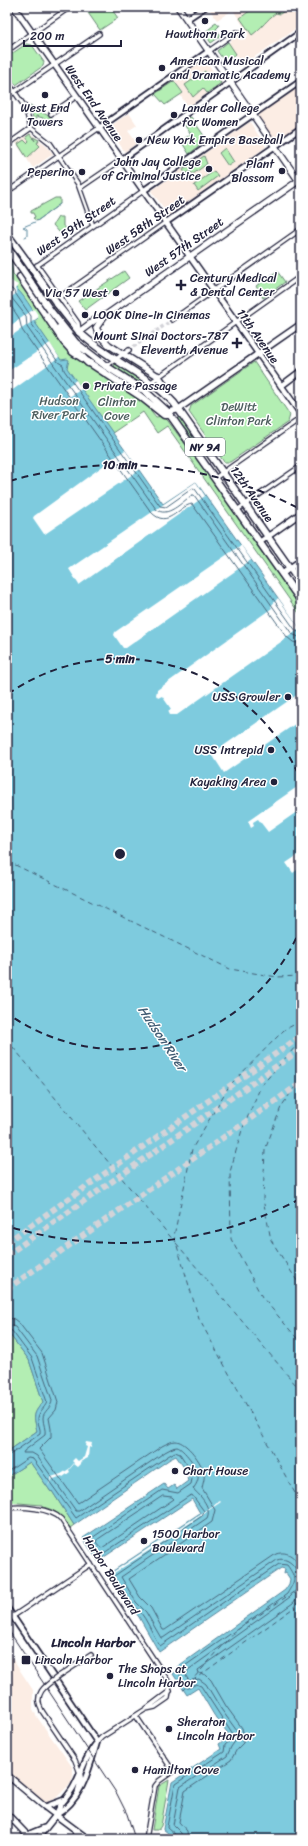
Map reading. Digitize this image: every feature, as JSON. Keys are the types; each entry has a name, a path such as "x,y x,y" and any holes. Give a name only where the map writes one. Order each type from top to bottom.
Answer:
{"highway":[{"name":"NY 9A","path":"7,234 79,332"},
{"name":"NY 9A","path":"7,247 57,320 80,347 106,366"},
{"path":"20,277 68,348 88,363 136,393 164,415 169,414"},
{"path":"57,320 64,337 88,363"},
{"name":"12th Avenue","path":"79,332 96,346 151,382 162,391 178,409 301,584"},
{"name":"12th Avenue","path":"106,366 142,389 169,414 301,601"},
{"path":"158,376 163,383 162,391"}],"main road":[{"name":"West End Avenue","path":"14,7 143,191"},
{"path":"178,7 300,181"},
{"name":"West 57th Street","path":"79,332 300,181"},
{"name":"11th Avenue","path":"143,191 301,414"},
{"path":"106,315 97,325 97,329 106,343 158,376"},
{"path":"169,414 301,324"},
{"path":"281,386 301,371"},
{"path":"260,542 301,513"},
{"path":"282,574 301,560"},
{"path":"7,1775 45,1807 88,1839"},
{"path":"45,1807 64,1800"},
{"path":"7,1814 29,1837 46,1828"},
{"path":"37,1839 56,1815"}],"street":[{"path":"7,51 70,7"},
{"path":"187,19 204,7"},
{"path":"7,192 236,32 242,33"},
{"path":"80,188 301,32"},
{"path":"7,97 99,34"},
{"path":"7,81 25,106 31,128 50,143 80,188 93,226"},
{"name":"West 59th Street","path":"20,277 301,81"},
{"path":"51,114 77,96"},
{"path":"7,145 31,128"},
{"name":"West 58th Street","path":"60,297 301,128"},
{"path":"172,320 301,229"},
{"name":"12th Avenue","path":"37,265 78,323 79,332"},
{"path":"136,393 301,276"},
{"path":"106,366 129,350"},
{"path":"215,478 301,418"},
{"path":"237,510 301,466"},
{"name":"Harbor Boulevard","path":"7,1508 41,1510 57,1515 92,1564 170,1682 170,1691 166,1699 155,1707 146,1709 97,1742"},
{"path":"12,1617 92,1564"},
{"path":"7,1608 97,1742"},
{"path":"78,1792 81,1780 75,1760 42,1711 38,1702 40,1692 47,1684 91,1655"},
{"path":"136,1716 173,1771 159,1781 155,1786 146,1839"},
{"path":"56,1815 58,1808 73,1788 91,1750 97,1742"},
{"path":"56,1815 62,1812 84,1782 97,1742"},
{"path":"73,1828 76,1834 82,1839"}],"shaded area":[{"path":"214,7 301,7 301,25 243,65 235,55 225,62 217,51 236,37 241,40 245,39 248,36 248,33 233,10 217,20 210,10"},
{"path":"204,59 222,83 188,107 180,95 183,92 174,81"},
{"path":"301,81 301,128 275,146 253,114"},
{"path":"129,113 137,125 128,131 137,143 125,152 108,128"},
{"name":"John Jay College of Criminal Justice","path":"250,122 266,147 169,215 151,191"},
{"path":"30,133 46,145 53,154 33,168 16,143"},
{"path":"7,1651 33,1690 33,1709 37,1717 73,1768 71,1783 56,1798 46,1803 7,1770"}],"green space":[{"path":"84,7 110,7 118,18 100,30"},
{"path":"255,7 265,7 266,9 269,7 294,7 289,11 287,9 280,14 276,13 252,35 240,18"},
{"path":"216,22 219,26 216,29 221,36 211,43 204,33"},
{"path":"228,42 236,54 225,62 217,51"},
{"path":"26,44 32,45 44,62 43,66 16,85 7,72 7,57"},
{"path":"205,71 209,76 213,73 221,83 207,93 203,88 193,97 185,85"},
{"path":"174,81 183,93 165,105 155,94"},
{"path":"30,105 52,118 47,125 44,123 43,118 36,116 36,121 34,122"},
{"path":"191,117 207,140 189,154 181,141 191,134 182,122"},
{"path":"30,134 35,141 33,137 39,140 37,143 40,146 27,158 18,144 24,140 27,143 29,141 26,137"},
{"path":"225,148 234,162 228,166 219,153"},
{"path":"204,156 207,164 193,174 190,171 186,174 183,170"},
{"path":"214,171 218,176 198,191 194,185"},
{"path":"55,198 60,198 60,204 37,221 33,218 35,217 31,211"},
{"path":"58,217 63,217 63,226 68,229 63,234 60,233 53,225"},
{"name":"Hudson River Park","path":"7,256 11,262 13,274 71,354 133,394 148,407 156,417 163,416 168,421 211,479 299,605 301,616 167,426 157,433 143,412 17,498 7,483"},
{"path":"124,271 129,278 85,310 78,301"},
{"path":"277,271 285,282 263,298 256,286"},
{"name":"DeWitt Clinton Park","path":"254,362 290,415 288,422 230,462 224,462 189,412 191,406"},
{"path":"115,363 142,380 139,382 114,367"},
{"path":"180,417 219,472 177,419"},
{"path":"7,1331 29,1360 43,1402 35,1413 37,1431 7,1452"},
{"path":"30,1462 51,1492 52,1491 74,1525 70,1528 58,1514 51,1509 42,1507 42,1505 7,1502 7,1477"},
{"path":"169,1780 161,1826 158,1830 152,1830 159,1786"}],"water":[{"name":"Hudson River","path":"7,281 21,293 28,303 38,318 34,321 61,360 69,360 67,368 163,504 196,482 300,629 301,628 301,1839 175,1839 163,1829 172,1782 221,1749 219,1744 230,1736 214,1715 198,1688 187,1695 173,1674 179,1670 177,1667 285,1590 290,1579 286,1573 284,1574 285,1569 281,1568 159,1652 139,1617 134,1611 131,1610 107,1575 200,1513 192,1499 98,1561 83,1538 164,1484 168,1489 174,1485 177,1489 188,1481 187,1478 190,1476 176,1456 74,1525 52,1491 51,1492 30,1462 7,1477 7,1452 37,1431 35,1413 43,1402 29,1360 7,1331"}],"pier":[{"path":"9,280 18,285 15,289 17,293 7,300 7,282"},
{"path":"34,309 39,317 7,339 7,328"},
{"path":"50,343 59,357 7,394 7,372"},
{"path":"76,380 82,389 69,397 64,389"},
{"path":"125,450 139,470 44,534 33,518 34,516"},
{"path":"196,482 205,496 79,585 69,569"},
{"path":"241,545 251,560 126,648 123,648 114,635 115,632"},
{"path":"278,598 301,630 298,630 177,715 170,715 168,711 171,709 162,696 158,698 156,695 157,690 272,608 271,606"},
{"path":"301,692 301,720 224,773 213,756 213,753"},
{"path":"301,781 301,809 268,832 258,819 253,822 254,826 251,828 248,821 300,785 299,783"},
{"path":"301,853 301,867 293,873 286,863"},
{"path":"86,1442 92,1443 91,1448 89,1447 88,1458 80,1462 81,1464 78,1467 74,1464 69,1470 70,1472 63,1477 62,1476 51,1480 48,1487 51,1477 61,1474 69,1469 74,1463 72,1461 75,1458 78,1461 84,1457 87,1447 85,1446"},
{"path":"220,1501 221,1502 150,1550 114,1573 113,1572"}],"waterway":[{"path":"37,221 60,204"},
{"path":"25,237 27,236 27,229 23,227 35,222"}],"ferry route":[{"path":"7,861 230,969 277,977 301,976"},
{"path":"301,1021 284,1030 229,1086 192,1149 174,1236 199,1319 301,1504"},
{"path":"7,1040 174,1241"},
{"path":"301,1043 296,1046 261,1086 242,1130 230,1172 231,1239 262,1297 301,1343"},
{"path":"301,1078 281,1107 265,1150 263,1199 271,1240 301,1287"},
{"path":"176,1243 301,1391"},
{"path":"183,1690 237,1630 301,1587"},
{"path":"192,1681 292,1609 301,1599"}],"tunnel":[{"path":"129,350 172,320"},
{"path":"7,1242 301,1036"},
{"path":"7,1255 301,1049"},
{"path":"7,1289 301,1083"}],"tram line":[{"path":"7,1628 117,1794 127,1814 135,1839"}],"place":[{"name":"Hawthorn Park","path":"205,21"},
{"name":"American Musical and Dramatic Academy","path":"162,68"},
{"name":"West End Towers","path":"45,95"},
{"name":"Lander College for Women","path":"174,115"},
{"name":"New York Empire Baseball","path":"139,140"},
{"name":"John Jay College of Criminal Justice","path":"209,169"},
{"name":"Plant Blossom","path":"282,171"},
{"name":"Peperino","path":"82,172"},
{"name":"Century Medical & Dental Center","path":"181,285"},
{"name":"Via 57 West","path":"116,293"},
{"name":"LOOK Dine-in Cinemas","path":"85,315"},
{"name":"Mount Sinai Doctors-787 Eleventh Avenue","path":"237,343"},
{"name":"Private Passage","path":"86,386"},
{"name":"USS Growler","path":"288,697"},
{"name":"USS Intrepid","path":"271,750"},
{"name":"Kayaking Area","path":"274,782"},
{"name":"Chart House","path":"175,1471"},
{"name":"1500 Harbor Boulevard","path":"144,1541"},
{"name":"Lincoln Harbor","path":"26,1660"},
{"name":"The Shops at Lincoln Harbor","path":"110,1676"},
{"name":"Sheraton Lincoln Harbor","path":"169,1729"},
{"name":"Hamilton Cove","path":"135,1770"}],"district":[{"name":"Lincoln Harbor","path":"93,1642"}],"park label":[{"name":"Clinton Cove","path":"117,409"}]}
